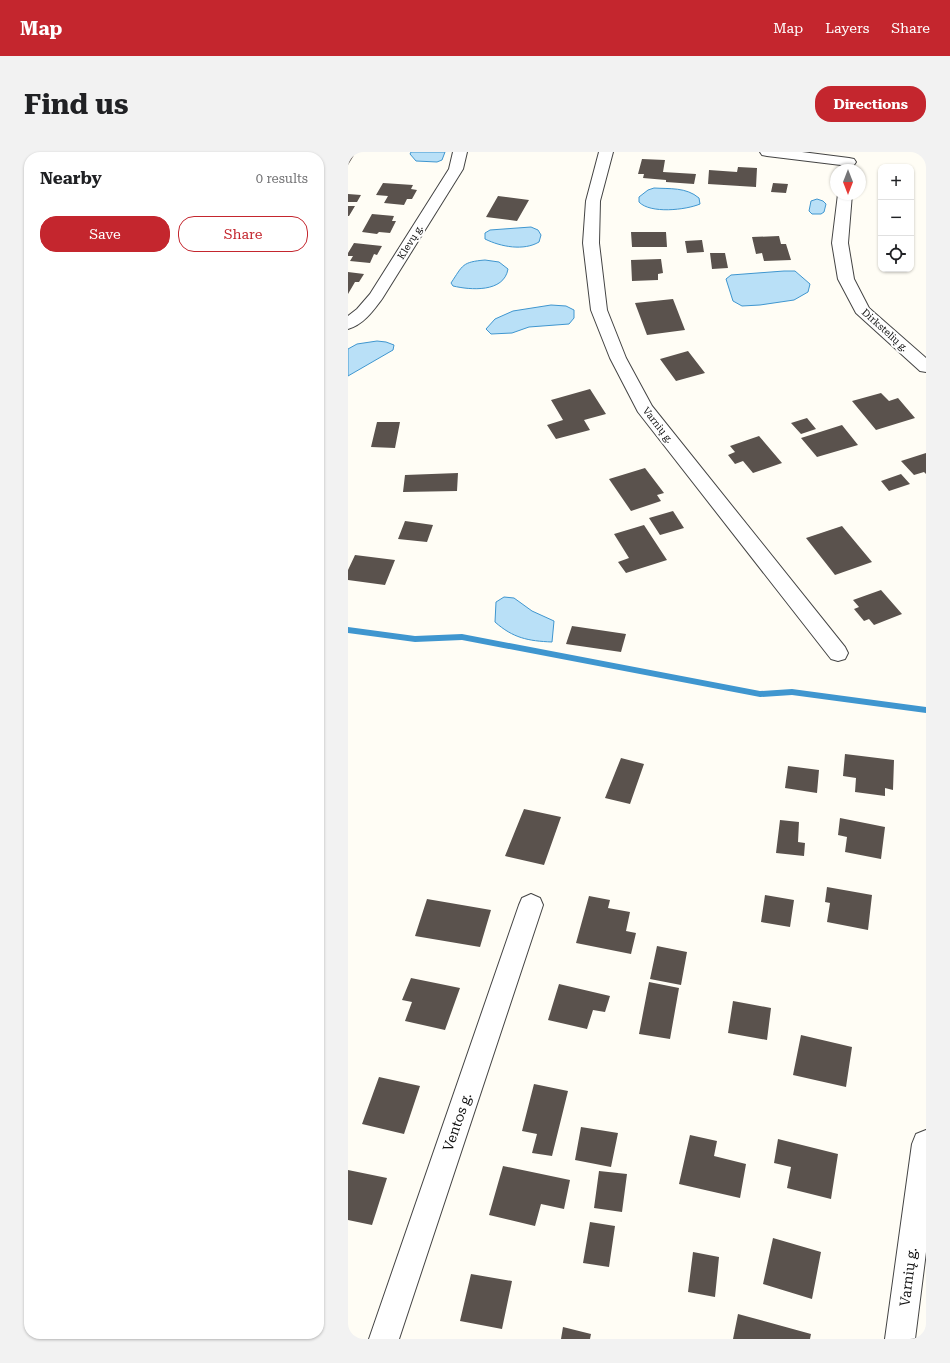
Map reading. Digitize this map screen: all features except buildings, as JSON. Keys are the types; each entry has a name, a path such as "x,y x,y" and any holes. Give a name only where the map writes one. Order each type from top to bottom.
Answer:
{"street":[{"name":"Klevų g.","path":"348,324 363,312 376,296 456,169 460,152"},
{"name":"Varnių g.","path":"606,152 593,201 591,243 599,310 618,358 644,408 838,653"},
{"path":"767,152 850,161"},
{"name":"Dirkstelių g.","path":"844,200 840,243 846,279 862,310 926,367"},
{"name":"Ventos g.","path":"384,1339 531,905"},
{"name":"Varnių g.","path":"900,1339 926,1144"}],"water":[{"path":"411,152 445,152 442,160 437,162 416,161 410,154"},
{"path":"654,188 678,189 689,192 699,198 700,204 686,208 668,210 644,206 639,202 639,197 648,190"},
{"path":"817,199 826,204 824,212 821,214 812,214 809,211 811,201"},
{"path":"531,227 538,230 541,235 539,242 533,245 512,247 485,239 485,233 490,230"},
{"path":"485,260 499,262 508,269 505,277 500,282 493,286 477,289 453,286 451,283 461,268 467,263"},
{"path":"795,271 810,284 808,292 794,300 760,305 742,306 733,301 726,279 731,275"},
{"path":"551,305 566,306 574,310 574,318 569,324 529,327 512,333 491,334 486,329 495,319 513,311"},
{"path":"377,341 394,345 393,350 348,376 348,349 357,344"},
{"path":"504,597 514,598 532,611 554,621 552,642 521,638 508,632 495,622 496,602"}],"waterway":[{"path":"348,630 415,639 462,637 760,694 792,692 926,710"}]}
